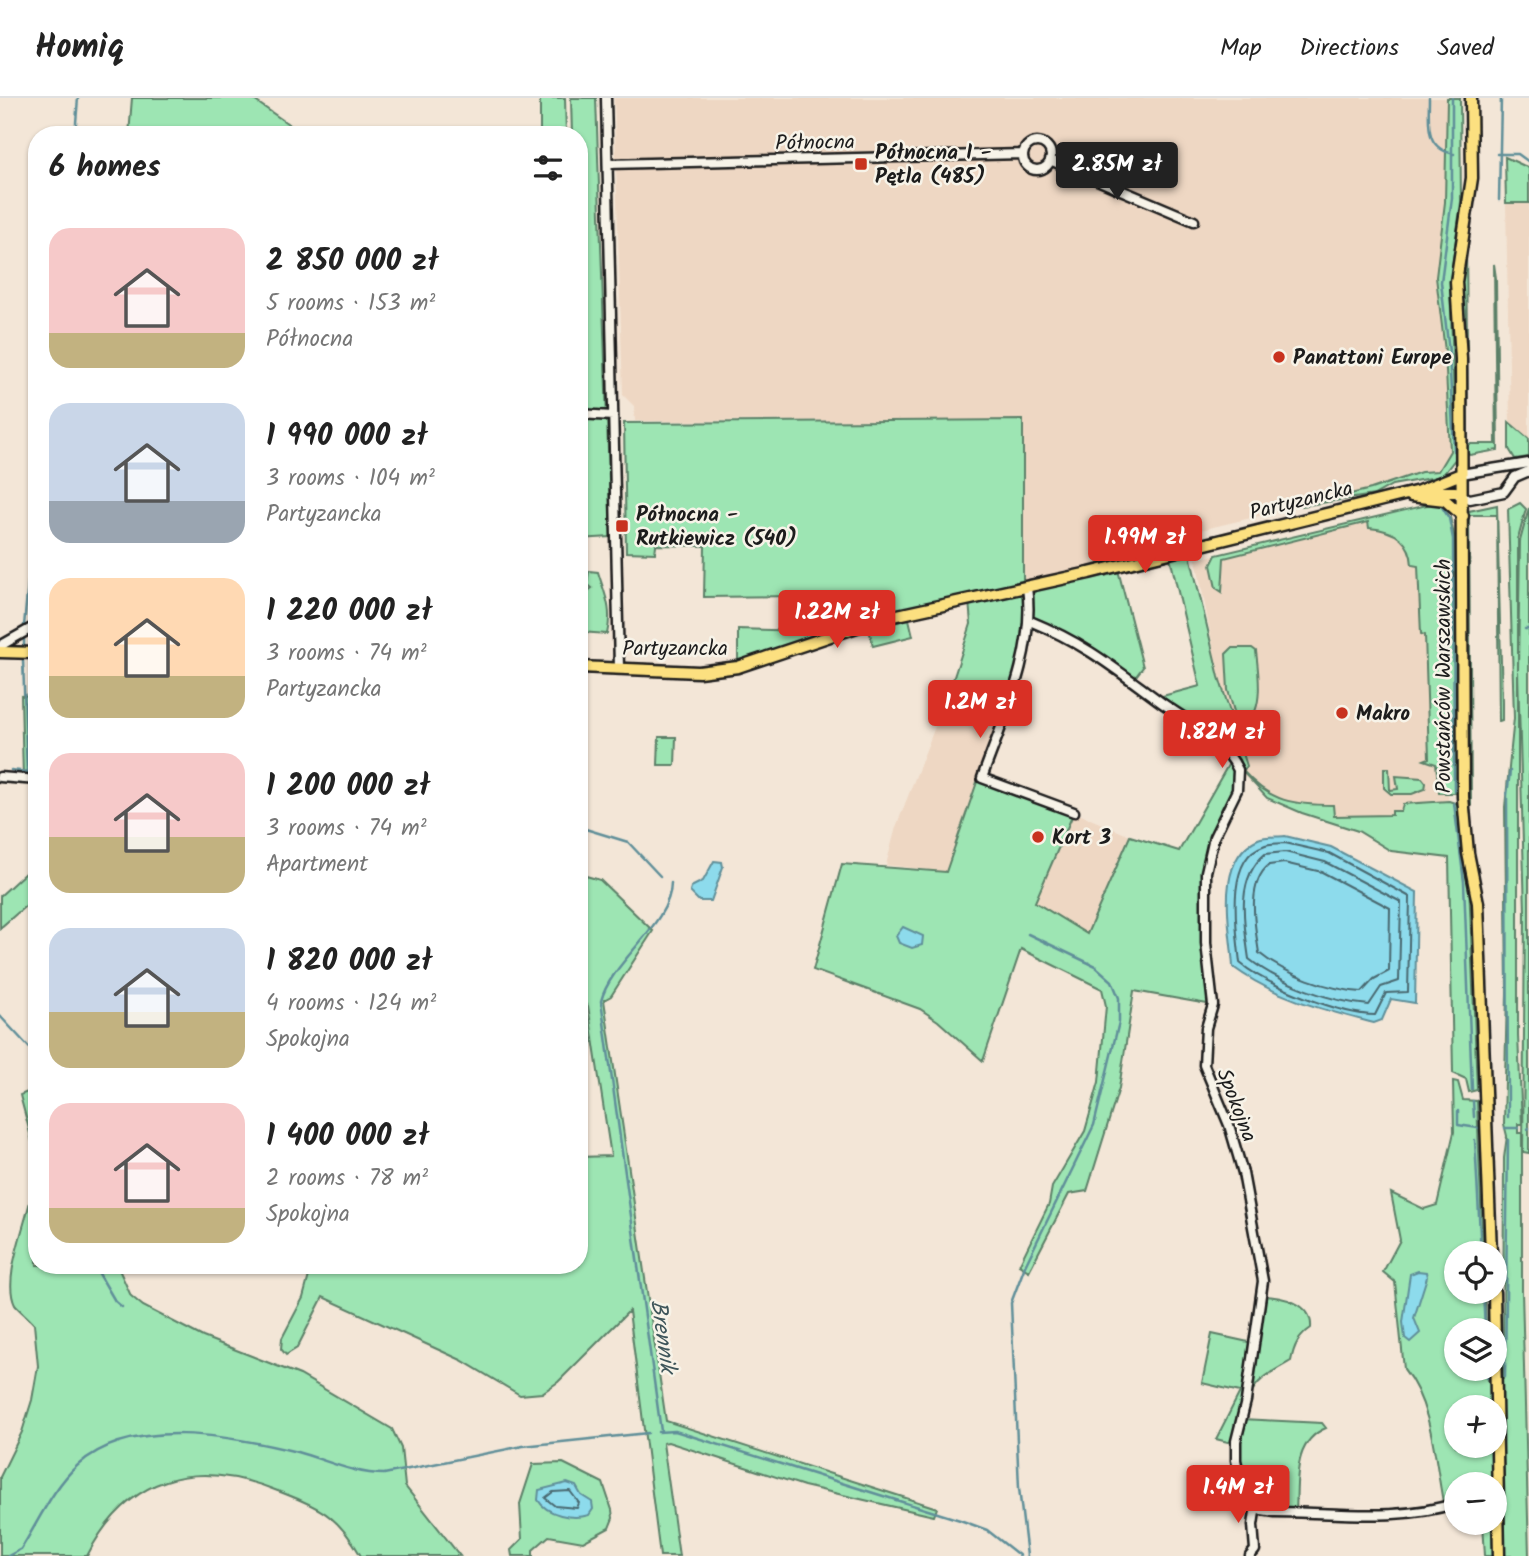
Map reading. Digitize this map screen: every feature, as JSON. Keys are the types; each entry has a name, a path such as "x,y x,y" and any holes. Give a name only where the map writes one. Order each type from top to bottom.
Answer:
{"main road":[{"name":"Powstańców Warszawskich","path":"1471,98 1472,178 1456,282 1461,359 1461,474 1458,494 1463,516 1463,797 1468,853 1478,903 1491,1241"},
{"name":"Partyzancka","path":"588,667 722,670 764,660 884,618 1027,587 1400,496 1461,474"},
{"name":"Partyzancka","path":"1419,491 1458,494"},
{"path":"1400,496 1444,500 1463,516"},
{"path":"0,652 28,653"},
{"path":"1494,1304 1499,1556"}],"street":[{"path":"606,98 619,668"},
{"path":"1040,142 1048,146 1051,160 1045,167 1032,169 1025,163 1023,154 1027,146 1040,142"},
{"name":"Północna","path":"608,164 1023,154"},
{"path":"1051,160 1194,221"},
{"path":"588,415 613,416"},
{"path":"1461,474 1529,463"},
{"path":"1458,494 1470,499 1504,492 1515,477 1529,471"},
{"path":"1027,587 1030,621 1013,685 982,778 1074,812"},
{"name":"Spokojna","path":"1030,621 1086,647 1124,672 1215,741 1238,770 1237,790 1214,837 1206,872 1206,943 1213,1004 1206,1028 1204,1065 1233,1135 1261,1265 1261,1304 1235,1450 1243,1492 1256,1505"},
{"path":"0,646 28,630"},
{"path":"0,776 28,779"},
{"path":"1250,1556 1255,1550 1252,1525 1256,1505 1275,1512 1404,1513 1444,1507"}],"shaded area":[{"path":"614,98 1447,98 1445,202 1436,277 1445,351 1450,451 1438,471 1421,472 1371,489 1184,534 1193,547 1023,588 1023,420 635,421 634,406 623,395"},
{"path":"1506,203 1529,203 1529,439 1510,422"},
{"path":"1389,516 1446,575 1449,858 1391,851 1358,831 1302,813 1267,798 1244,776 1243,771 1247,766 1219,678 1196,559"},
{"path":"952,683 1008,702 1003,717 946,872 886,865 896,827"},
{"path":"1074,812 1130,836 1087,934 1035,902"}],"green space":[{"path":"132,98 251,98 291,126 130,126"},
{"path":"540,98 565,98 566,126 540,126"},
{"path":"571,98 596,98 611,537 588,538 588,126 572,126"},
{"path":"1447,98 1460,98 1461,202 1450,282 1456,458 1442,476 1392,485 1374,495 1301,506 1371,489 1421,472 1438,471 1450,451 1445,351 1436,277 1445,202"},
{"path":"1505,157 1529,168 1529,203 1506,203"},
{"path":"1466,246 1468,444 1496,444 1494,264 1496,278 1498,450 1470,455 1467,453 1461,279"},
{"path":"1023,420 1023,588 1117,566 1143,667 1133,680 1030,621 1008,702 952,683 971,624 969,601 884,618 738,667 738,629 803,631 802,596 704,597 705,546 656,545 655,553 626,552 624,423"},
{"path":"1509,422 1529,439 1529,457 1515,459 1509,449"},
{"path":"1520,503 1526,509 1518,539 1518,670 1520,541 1529,508 1529,1153 1523,1152 1525,912 1518,671 1518,1036 1522,1124 1518,1124 1518,1133 1522,1133 1522,1291 1529,1556 1485,1556 1484,1535 1507,1535 1507,1472 1444,1472 1444,1507 1427,1417 1414,1383 1404,1369 1395,1282 1383,1272 1400,1240 1391,1193 1424,1209 1437,1205 1454,1132 1453,1081 1458,1082 1463,1100 1477,1101 1483,1241 1444,1241 1444,1304 1485,1304 1486,1318 1444,1318 1444,1381 1507,1381 1507,1318 1503,1318 1503,1304 1507,1304 1507,1241 1504,1241 1504,1158 1507,1136 1504,1124 1507,992 1505,807 1514,718 1508,509"},
{"path":"1431,504 1441,505 1450,517 1455,540 1456,793 1439,793 1436,764 1424,760 1429,758 1425,635 1421,634 1418,566 1412,565 1408,549 1400,538 1386,531 1369,528 1368,522 1224,558 1222,592 1216,588 1211,565 1216,555"},
{"path":"1497,505 1502,702 1502,720 1499,721 1497,515 1469,515 1471,806 1467,515 1469,511"},
{"path":"1193,547 1191,559 1219,677 1247,766 1243,771 1253,781 1283,800 1333,805 1334,816 1392,815 1392,811 1401,811 1403,804 1449,801 1458,804 1469,882 1477,1090 1469,1092 1466,1079 1453,1073 1449,858 1391,851 1358,831 1302,813 1267,798 1243,772 1226,811 1206,872 1213,1005 1134,991 1119,1088 1087,1191 1069,1194 1029,1271 1019,1265 1049,1204 1052,1187 1085,1131 1099,1082 1106,1006 1102,989 1021,949 983,1061 938,1021 920,1009 813,970 842,864 946,872 977,782 982,778 1074,812 1035,902 1087,934 1130,836 1179,851 1232,758 1155,698 1200,686 1169,553"},
{"path":"589,571 598,572 606,595 609,609 607,634 588,633 588,591 592,588 588,585"},
{"path":"909,619 913,636 873,646 869,629"},
{"path":"1232,648 1252,648 1256,651 1258,697 1254,714 1249,720 1235,715 1228,690 1226,654"},
{"path":"21,696 28,696 28,779 23,778"},
{"path":"659,737 676,737 675,765 658,765"},
{"path":"1384,768 1389,768 1390,790 1398,789 1396,776 1422,778 1426,783 1425,789 1412,794 1391,794 1384,788"},
{"path":"28,870 28,904 0,928 0,896"},
{"path":"588,877 600,880 653,931 611,996 604,1000 666,1421 937,1508 934,1516 804,1486 668,1442 663,1443 679,1556 660,1556 629,1311 558,1382 542,1393 520,1395 461,1360 323,1297 297,1348 286,1355 281,1349 282,1338 303,1298 309,1274 588,1274 588,1157 611,1156 588,1006"},
{"path":"28,1092 28,1128 20,1095"},
{"path":"28,1209 28,1274 121,1274 131,1296 143,1306 203,1337 300,1375 392,1429 401,1448 405,1486 460,1556 361,1556 335,1521 315,1507 245,1480 191,1476 166,1481 143,1492 122,1507 87,1556 0,1556 0,1477 22,1432 32,1400 38,1366 34,1324 15,1305 12,1292 14,1259"},
{"path":"1262,1296 1278,1297 1294,1303 1307,1312 1310,1319 1311,1328 1297,1342 1291,1361 1258,1383 1249,1397 1242,1419 1322,1423 1326,1428 1315,1434 1302,1453 1297,1476 1296,1512 1267,1512 1243,1492 1236,1444 1216,1439 1240,1392 1202,1383 1212,1334 1253,1343"},
{"path":"563,1463 603,1483 612,1510 613,1518 609,1528 583,1542 549,1536 533,1550 533,1556 512,1556 511,1550 522,1539 520,1504 533,1464"}],"water":[{"path":"1285,836 1331,847 1417,892 1415,1003 1391,999 1382,1020 1374,1023 1318,1008 1283,995 1233,967 1228,897 1235,863 1244,849 1258,839"},
{"path":"714,861 722,862 723,867 711,901 699,901 690,892 691,887 703,881"},
{"path":"903,927 923,936 922,945 912,948 899,943 896,936"},
{"path":"1426,1272 1427,1277 1414,1318 1420,1333 1410,1342 1405,1338 1403,1322 1410,1274"},
{"path":"567,1483 576,1486 581,1495 592,1502 593,1509 589,1515 560,1515 547,1509 538,1500 539,1490"}],"waterway":[{"path":"76,126 78,98"},
{"path":"1429,98 1429,125 1433,140 1444,151 1454,154"},
{"path":"1452,98 1452,198 1441,282 1449,352 1454,451"},
{"path":"1499,200 1501,98"},
{"path":"1497,154 1518,154 1529,162"},
{"path":"1442,507 1449,518 1453,539 1454,791"},
{"path":"24,626 28,583"},
{"path":"24,639 24,646"},
{"path":"23,660 27,772"},
{"name":"Brennik","path":"11,770 28,772"},
{"path":"1508,1117 1507,795 1510,771"},
{"path":"1454,803 1464,882 1472,1089"},
{"name":"Brennik","path":"588,830 628,842 660,876"},
{"name":"Brennik","path":"661,1431 601,1001 616,971 661,913 671,883"},
{"path":"1027,1556 1019,1488 1011,1303 1025,1266 1094,1125 1119,1022 1119,998 1112,981 1095,966 1028,934"},
{"path":"0,1016 28,1046"},
{"path":"1473,1101 1474,1117"},
{"path":"1458,1111 1458,1125 1478,1128"},
{"path":"1505,1128 1518,1128"},
{"path":"1475,1140 1480,1241"},
{"path":"1506,1318 1508,1140"},
{"path":"99,1274 115,1301 122,1307"},
{"path":"1484,1304 1484,1318"},
{"name":"Brennik","path":"658,1432 675,1431 960,1520 987,1530 1020,1556"},
{"path":"8,1556 21,1549 54,1494 78,1465 100,1450 126,1440 154,1435 213,1436 271,1446 351,1469 384,1474 523,1446 648,1433"}],"place":[{"name":"Północna I - Pętla (485)","path":"861,164"},
{"name":"Panattoni Europe","path":"1279,357"},
{"name":"Północna - Rutkiewicz (540)","path":"622,526"},
{"name":"Makro","path":"1342,713"},
{"name":"Kort 3","path":"1038,837"}]}
